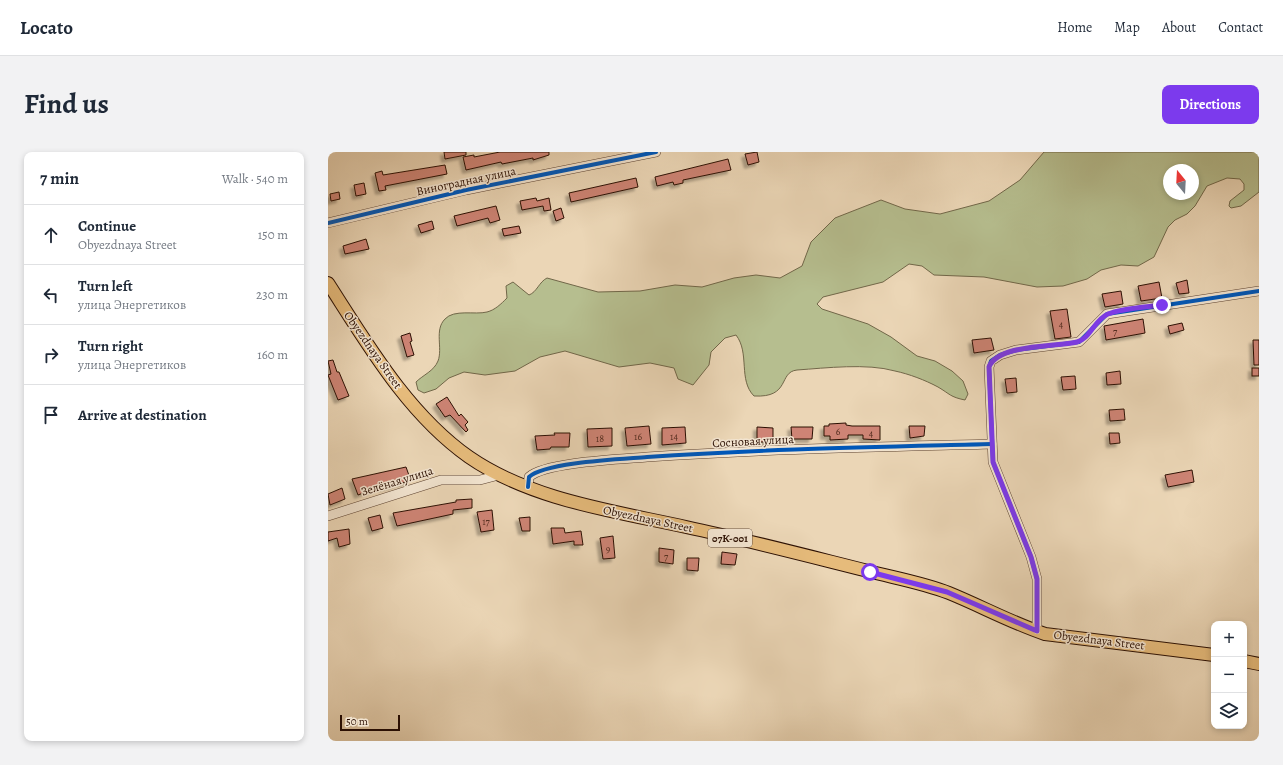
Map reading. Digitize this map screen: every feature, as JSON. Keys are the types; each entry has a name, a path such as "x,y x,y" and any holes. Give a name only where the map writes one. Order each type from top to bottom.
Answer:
{"main road":[{"name":"Obyezdnaya Street","path":"328,283 396,384 433,427 469,456 499,475 528,487 603,509 696,529 947,592 1045,634 1211,655"},
{"path":"1247,662 1259,664"}],"street":[{"name":"Виноградная улица","path":"328,223 466,190 656,152"},
{"path":"1037,631 1037,579 1031,557 993,462 989,367 991,361 1000,355 1016,350 1079,342 1107,314 1259,291"},
{"name":"Сосновая улица","path":"528,487 529,477 533,474 559,466 603,460 766,449 992,444"},
{"name":"Зелёная улица","path":"328,516 441,480 480,480 499,475"}],"green space":[{"path":"1044,152 1259,152 1259,192 1241,206 1231,208 1229,206 1230,201 1244,190 1244,184 1240,179 1227,178 1207,186 1199,199 1199,164 1163,164 1163,200 1199,200 1187,214 1175,220 1168,227 1154,257 1138,266 1121,265 1101,270 1087,279 1063,286 1037,287 984,277 934,275 922,266 909,264 883,282 823,297 817,304 822,309 868,324 891,337 917,356 935,361 952,371 963,381 968,394 965,400 953,396 933,384 906,374 872,367 833,367 797,370 787,375 779,389 774,393 766,396 754,396 749,390 746,382 744,358 740,342 736,335 725,338 711,352 709,365 693,385 678,379 674,368 650,363 619,367 565,351 540,357 515,371 485,375 464,372 449,378 436,389 424,393 418,390 416,382 431,370 438,361 440,350 440,328 445,319 459,313 482,313 493,310 507,298 506,286 513,282 529,295 532,294 547,278 598,292 640,291 675,285 702,287 734,278 756,275 780,278 802,266 811,242 835,218 881,200 905,209 940,214 989,201 1020,180"}],"building":[{"path":"444,152 466,152 466,155 445,159"},
{"path":"500,152 549,152 549,155 533,160 533,158 502,164 501,162 466,170 463,157 474,155 474,157"},
{"path":"757,152 759,162 748,165 745,154"},
{"path":"728,159 731,170 683,180 683,183 674,185 673,182 657,186 655,177"},
{"path":"445,165 447,174 385,186 386,190 379,191 375,173 382,171 383,175"},
{"path":"636,178 638,187 571,202 569,193"},
{"path":"364,183 366,194 356,196 354,185"},
{"path":"339,192 340,199 331,201 330,194"},
{"path":"536,198 537,201 549,198 551,210 544,211 543,206 522,210 520,201"},
{"path":"496,206 500,220 490,223 488,218 457,226 454,216"},
{"path":"561,208 564,218 556,221 553,211"},
{"path":"432,221 434,229 421,233 418,225"},
{"path":"519,226 521,233 504,236 502,229"},
{"path":"366,239 369,249 345,254 343,246"},
{"path":"1187,280 1189,293 1179,294 1176,283"},
{"path":"1159,282 1162,298 1141,301 1138,286"},
{"path":"1121,291 1123,304 1105,307 1102,294"},
{"path":"1067,309 1071,337 1055,339 1050,311"},
{"path":"1143,319 1145,333 1106,340 1104,326"},
{"path":"1182,323 1184,330 1170,334 1168,326"},
{"path":"410,333 412,341 410,342 414,355 407,357 401,336"},
{"path":"991,338 994,350 974,353 972,340"},
{"path":"1253,340 1259,340 1259,365 1254,365"},
{"path":"333,360 337,372 339,372 349,396 338,400 328,375 331,374 328,361"},
{"path":"1252,368 1259,368 1259,376 1252,376"},
{"path":"1120,371 1121,384 1107,385 1106,373"},
{"path":"1075,376 1076,389 1063,390 1061,377"},
{"path":"1016,378 1017,392 1007,393 1005,379"},
{"path":"447,397 459,416 461,414 468,422 465,425 468,430 466,432 450,415 445,417 436,404"},
{"path":"1124,409 1125,420 1110,421 1109,410"},
{"path":"846,423 846,425 852,426 880,426 880,440 863,439 863,435 848,435 848,439 830,440 830,436 824,436 824,426 829,426 829,424"},
{"path":"649,426 651,444 627,446 625,428"},
{"path":"909,426 925,426 924,436 910,438"},
{"path":"685,427 686,443 662,445 662,428"},
{"path":"757,427 773,428 773,442 757,442"},
{"path":"791,427 813,427 812,439 792,439"},
{"path":"612,428 612,446 588,447 587,429"},
{"path":"554,433 570,433 569,447 551,447 550,449 537,450 535,436 555,435"},
{"path":"1109,433 1119,433 1120,443 1110,444"},
{"path":"406,467 411,481 382,488 381,486 358,495 352,479"},
{"path":"1192,470 1194,482 1168,487 1165,475"},
{"path":"342,488 345,499 330,505 328,494"},
{"path":"472,499 472,508 453,510 453,514 397,526 393,513 456,502 456,500"},
{"path":"492,510 494,530 481,532 477,512"},
{"path":"380,515 383,528 372,531 368,518"},
{"path":"530,517 530,531 522,531 519,518"},
{"path":"551,528 564,528 565,533 581,531 583,545 574,545 574,541 553,544"},
{"path":"349,529 350,544 339,547 337,538 328,541 328,532"},
{"path":"613,536 615,558 603,559 600,538"},
{"path":"659,548 674,550 673,564 659,562"},
{"path":"722,552 737,554 735,565 721,564"},
{"path":"687,558 699,558 698,571 687,570"}],"cycle path":[{"path":"328,223 466,190 656,152"},
{"path":"1037,631 1037,579 1031,557 993,462 989,367 991,361 1000,355 1016,350 1079,342 1107,314 1259,291"},
{"path":"528,487 529,477 538,472 567,465 604,460 776,450 992,444"}],"route":[{"path":"870,572 947,592 1026,628 1037,631 1037,579 1031,557 993,462 989,367 991,361 1000,355 1016,350 1079,342 1086,336 1095,324 1107,314 1162,305"}]}
